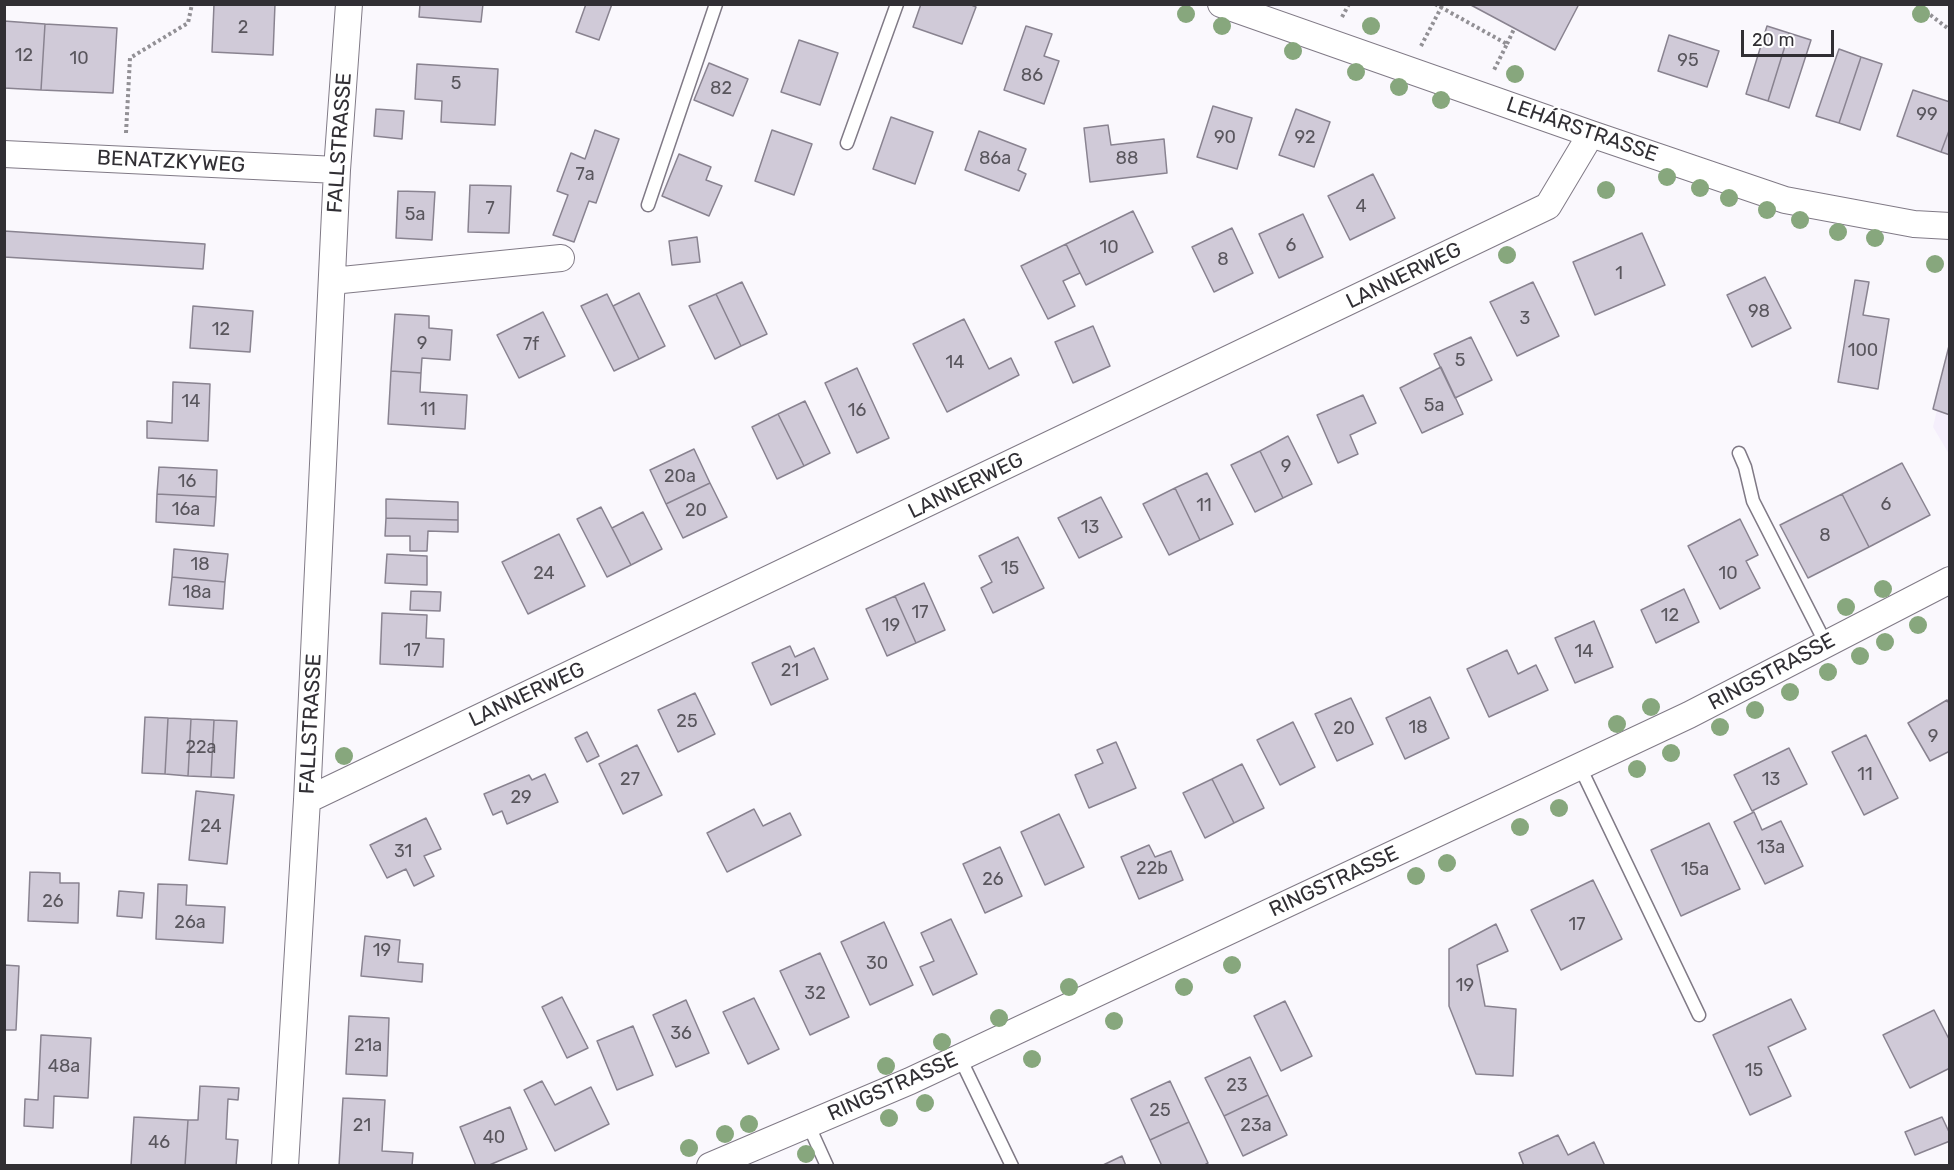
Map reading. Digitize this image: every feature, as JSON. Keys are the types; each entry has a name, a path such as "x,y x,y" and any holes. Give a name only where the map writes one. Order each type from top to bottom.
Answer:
{"street":[{"name":"FALLSTRASSE","path":"285,1166 308,800 337,170 349,4"},
{"name":"LEHÁRSTRASSE","path":"1221,4 1785,200 1948,231"},
{"name":"LANNERWEG","path":"308,800 1548,206 1591,134"},
{"name":"BENATZKYWEG","path":"4,154 337,170"},
{"path":"332,281 561,258"},
{"name":"RINGSTRASSE","path":"710,1166 960,1058 1689,715 1950,580"}],"lane":[{"path":"648,205 716,4"},
{"path":"847,143 897,4"},
{"path":"1739,453 1745,467 1753,501 1826,644"},
{"path":"1580,766 1700,1015"},
{"path":"960,1058 1012,1166"},
{"path":"808,1124 827,1166"}],"path":[{"path":"125,160 130,58 188,23 192,4"},
{"path":"1435,4 1507,44"},
{"path":"1916,4 1950,30"},
{"path":"1408,69 1442,6"},
{"path":"1481,94 1514,29"}],"shaded area":[{"path":"1949,357 1949,454 1933,427"}],"building":[{"path":"214,4 275,4 273,55 212,52"},
{"path":"420,4 483,4 481,22 419,17"},
{"path":"586,4 612,4 599,40 576,32"},
{"path":"921,4 969,4 976,7 962,44 913,27"},
{"path":"1469,4 1579,4 1555,50"},
{"path":"4,21 45,24 41,90 4,88"},
{"path":"45,24 117,28 113,93 41,90"},
{"path":"1026,26 1052,34 1044,56 1059,61 1044,104 1004,90"},
{"path":"1767,26 1789,33 1768,101 1746,94"},
{"path":"1789,33 1811,40 1789,108 1768,101"},
{"path":"1669,35 1719,51 1707,87 1658,71"},
{"path":"799,40 838,53 820,105 781,92"},
{"path":"1839,49 1861,57 1839,123 1816,116"},
{"path":"1861,57 1882,64 1860,130 1839,123"},
{"path":"709,63 748,79 733,116 694,100"},
{"path":"417,64 498,69 495,125 441,122 442,101 415,99"},
{"path":"1913,90 1950,102 1950,128 1941,152 1897,136"},
{"path":"1213,106 1252,118 1237,169 1197,157"},
{"path":"376,109 404,111 402,139 374,136"},
{"path":"1296,109 1330,122 1314,167 1279,155"},
{"path":"891,117 933,132 915,184 873,169"},
{"path":"1108,125 1111,145 1164,139 1167,173 1090,182 1084,128"},
{"path":"1950,128 1950,155 1941,152"},
{"path":"595,130 619,139 596,203 589,201 574,242 553,235 568,195 557,191 571,153 585,159"},
{"path":"772,130 812,144 794,195 755,181"},
{"path":"979,131 1026,149 1018,170 1026,174 1019,191 965,170"},
{"path":"679,154 711,167 706,180 722,186 709,216 662,196"},
{"path":"1373,174 1395,218 1350,240 1328,196"},
{"path":"470,185 511,186 509,233 468,232"},
{"path":"398,191 435,192 432,240 396,238"},
{"path":"1133,211 1153,252 1086,285 1066,244"},
{"path":"1303,214 1323,257 1279,278 1259,234"},
{"path":"1232,228 1253,273 1214,292 1192,247"},
{"path":"4,231 205,244 203,269 4,257"},
{"path":"1642,233 1665,285 1595,315 1573,262"},
{"path":"697,237 700,262 672,265 669,241"},
{"path":"1066,244 1080,273 1063,281 1075,306 1048,319 1021,266"},
{"path":"1765,277 1791,328 1752,347 1727,295"},
{"path":"1855,280 1869,282 1863,315 1889,319 1878,389 1838,382"},
{"path":"742,282 767,334 741,346 716,294"},
{"path":"1533,282 1559,336 1517,356 1490,302"},
{"path":"639,293 665,346 639,359 613,306"},
{"path":"607,294 639,359 614,371 581,306"},
{"path":"716,294 741,346 715,359 689,306"},
{"path":"193,306 253,311 250,352 190,348"},
{"path":"543,312 565,356 519,378 497,335"},
{"path":"395,314 429,316 429,328 452,330 450,360 422,358 421,373 391,371"},
{"path":"964,319 989,369 1011,358 1019,375 947,412 913,344"},
{"path":"1093,326 1110,366 1073,383 1055,342"},
{"path":"1471,337 1492,380 1455,398 1434,354"},
{"path":"1950,342 1950,415 1933,409"},
{"path":"1441,367 1463,414 1422,433 1400,388"},
{"path":"857,368 889,438 857,453 825,383"},
{"path":"391,371 421,373 420,392 467,395 465,429 388,424"},
{"path":"173,382 210,384 208,441 147,438 147,421 172,423"},
{"path":"1363,395 1376,423 1350,435 1358,454 1338,463 1317,415"},
{"path":"805,401 830,453 804,466 778,414"},
{"path":"778,414 804,466 777,479 752,427"},
{"path":"1288,436 1312,484 1283,498 1260,451"},
{"path":"694,449 710,483 666,504 650,470"},
{"path":"1260,451 1283,498 1255,512 1231,465"},
{"path":"1902,463 1930,515 1869,547 1842,494"},
{"path":"159,467 217,470 216,497 157,494"},
{"path":"1207,473 1233,524 1200,540 1175,488"},
{"path":"710,483 727,517 683,538 666,504"},
{"path":"1175,488 1200,540 1169,555 1143,504"},
{"path":"157,494 216,497 214,526 156,522"},
{"path":"1842,494 1869,547 1808,578 1780,525"},
{"path":"1101,497 1122,537 1079,558 1058,518"},
{"path":"386,499 458,502 458,520 386,518"},
{"path":"601,507 631,565 607,577 577,519"},
{"path":"643,512 662,549 631,565 612,528"},
{"path":"386,518 458,520 458,532 428,531 427,551 410,551 410,536 385,536"},
{"path":"1740,519 1758,555 1746,561 1760,588 1720,609 1688,546"},
{"path":"559,534 585,586 528,614 502,562"},
{"path":"1018,537 1044,588 993,613 981,588 992,582 979,556"},
{"path":"174,549 228,554 225,582 172,577"},
{"path":"387,554 427,556 427,585 385,583"},
{"path":"172,577 225,582 223,609 169,605"},
{"path":"924,583 945,630 916,643 895,596"},
{"path":"1684,589 1699,622 1656,643 1641,610"},
{"path":"411,591 441,592 440,611 410,610"},
{"path":"895,596 916,643 887,656 866,609"},
{"path":"382,613 427,615 426,638 444,639 443,667 380,664"},
{"path":"1594,621 1613,667 1575,683 1555,638"},
{"path":"790,646 795,657 814,648 828,679 771,705 752,663"},
{"path":"1507,650 1518,674 1536,665 1548,690 1489,717 1467,669"},
{"path":"695,693 715,734 678,752 658,710"},
{"path":"1430,697 1449,738 1405,759 1386,718"},
{"path":"1351,698 1373,744 1337,761 1315,714"},
{"path":"1947,700 1950,705 1950,751 1930,761 1908,723"},
{"path":"145,717 168,718 165,774 142,773"},
{"path":"168,718 191,719 188,776 165,774"},
{"path":"191,719 214,720 211,777 188,776"},
{"path":"214,720 237,721 234,778 211,777"},
{"path":"1293,722 1315,767 1280,785 1257,740"},
{"path":"587,732 599,756 587,762 575,738"},
{"path":"1866,735 1898,798 1864,815 1832,752"},
{"path":"1116,742 1136,788 1089,808 1075,775 1103,763 1097,750"},
{"path":"637,745 662,795 623,814 599,764"},
{"path":"1789,748 1807,784 1752,811 1734,775"},
{"path":"1242,764 1264,808 1234,823 1212,779"},
{"path":"545,774 558,802 507,824 502,811 493,815 484,794 529,775 532,780"},
{"path":"1212,779 1234,823 1205,838 1183,793"},
{"path":"196,791 234,795 227,864 189,860"},
{"path":"754,809 763,826 790,813 801,835 727,872 707,833"},
{"path":"1754,812 1762,830 1781,821 1803,866 1765,884 1734,822"},
{"path":"1059,814 1084,867 1045,885 1021,832"},
{"path":"426,818 441,849 424,856 434,876 414,886 406,869 387,878 370,845"},
{"path":"1709,823 1740,889 1681,916 1651,850"},
{"path":"1149,845 1155,857 1171,851 1183,880 1139,899 1121,857"},
{"path":"1000,847 1022,896 985,913 963,864"},
{"path":"30,872 60,873 60,883 79,883 78,923 28,921"},
{"path":"1593,880 1622,939 1561,970 1531,910"},
{"path":"158,884 187,885 186,905 225,907 223,943 156,939"},
{"path":"119,891 144,893 142,918 117,916"},
{"path":"951,919 977,974 933,995 920,967 934,961 921,933"},
{"path":"884,922 913,985 870,1005 841,942"},
{"path":"1496,924 1508,951 1477,965 1485,1006 1516,1009 1513,1076 1476,1074 1449,1006 1449,949"},
{"path":"365,936 400,940 398,962 423,964 422,982 361,976"},
{"path":"820,953 849,1017 810,1035 780,971"},
{"path":"4,965 19,966 16,1030 4,1030"},
{"path":"562,997 588,1048 567,1058 542,1007"},
{"path":"754,998 779,1049 748,1064 723,1012"},
{"path":"1791,999 1806,1029 1768,1047 1791,1096 1750,1115 1713,1035"},
{"path":"686,1000 709,1053 676,1067 653,1015"},
{"path":"1285,1001 1312,1056 1281,1071 1254,1016"},
{"path":"1934,1010 1950,1041 1950,1068 1910,1088 1883,1035"},
{"path":"349,1016 389,1018 387,1076 346,1074"},
{"path":"633,1026 653,1075 617,1090 597,1041"},
{"path":"41,1035 91,1038 88,1098 54,1096 53,1128 24,1126 25,1099 38,1100"},
{"path":"1250,1057 1268,1095 1224,1116 1205,1078"},
{"path":"542,1081 555,1105 591,1087 609,1124 555,1151 524,1090"},
{"path":"1170,1081 1189,1122 1150,1140 1131,1099"},
{"path":"200,1086 239,1088 238,1100 228,1099 226,1139 238,1140 236,1166 185,1166 188,1120 198,1120"},
{"path":"1268,1095 1287,1135 1243,1156 1224,1116"},
{"path":"343,1098 385,1100 382,1151 413,1153 412,1166 339,1166"},
{"path":"510,1107 527,1149 487,1166 476,1166 460,1127"},
{"path":"134,1117 188,1120 185,1166 131,1166"},
{"path":"1942,1117 1950,1134 1950,1141 1915,1155 1905,1132"},
{"path":"1189,1122 1208,1163 1203,1166 1162,1166 1150,1140"},
{"path":"1558,1135 1568,1155 1594,1142 1605,1166 1524,1166 1519,1153"},
{"path":"1122,1156 1126,1166 1101,1166"}]}
